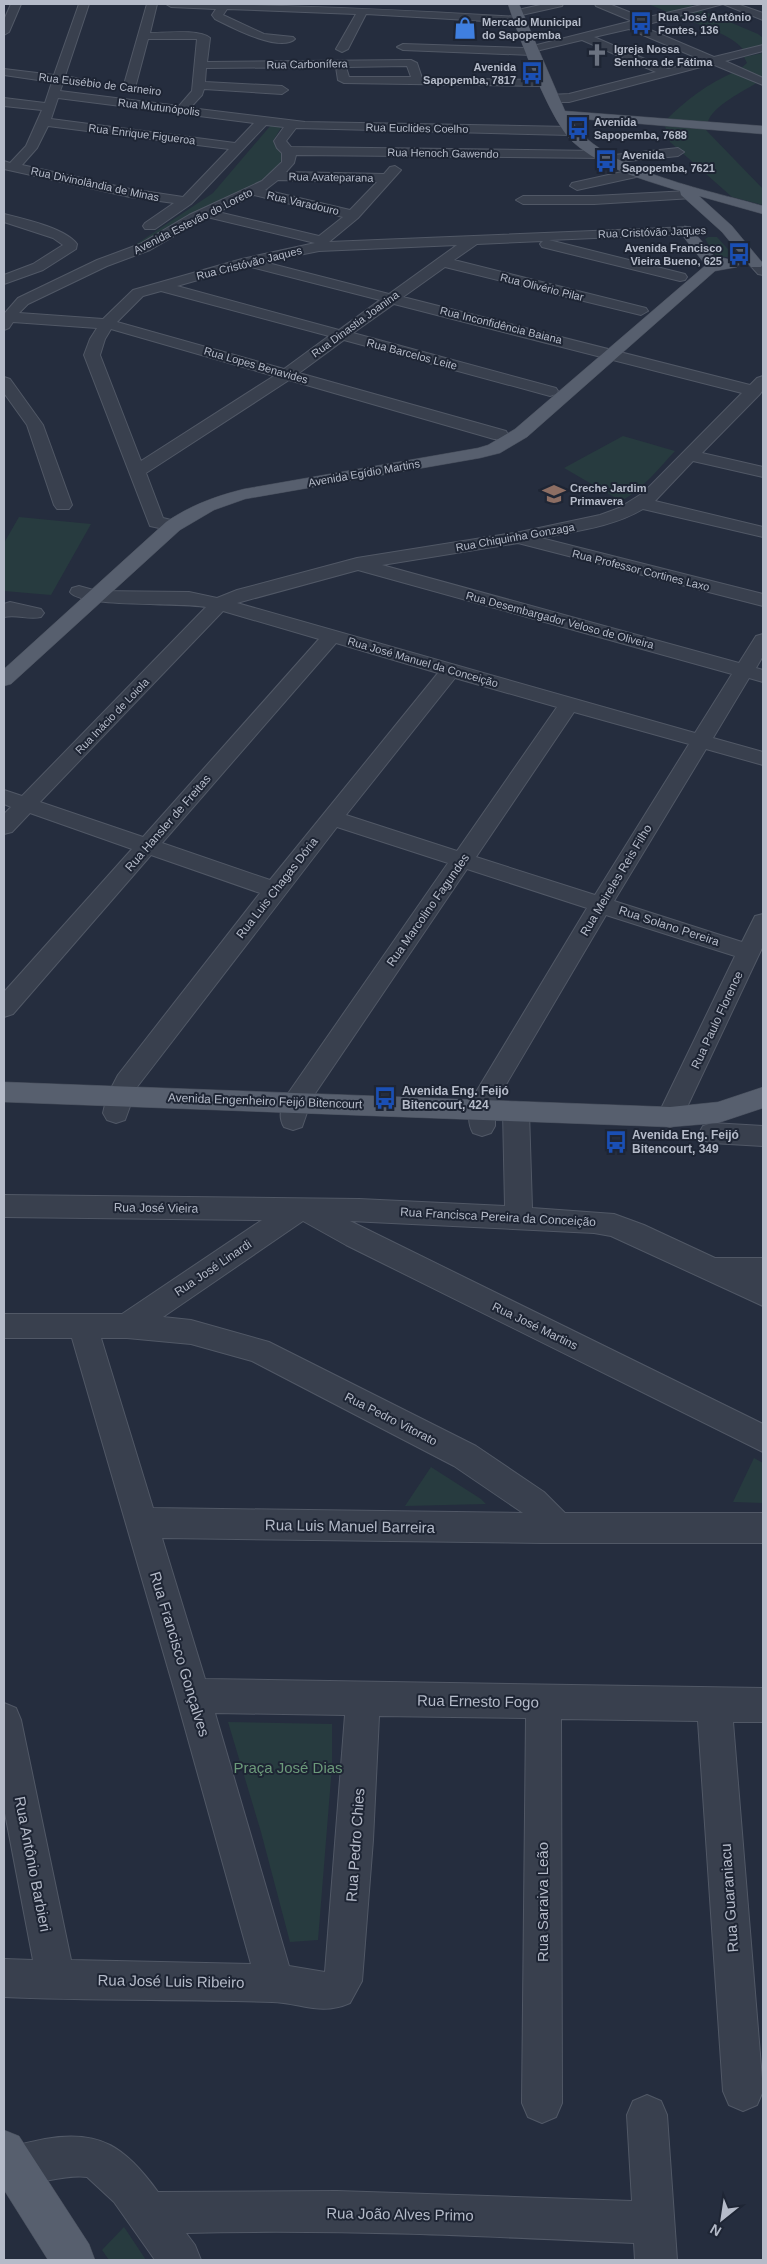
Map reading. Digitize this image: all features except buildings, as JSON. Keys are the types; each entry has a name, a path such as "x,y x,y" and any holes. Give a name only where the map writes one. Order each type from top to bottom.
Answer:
{"main road":[{"path":"516,12 544,84 570,131 584,145 604,157 705,200 763,210"},
{"path":"561,114 763,130"},
{"path":"705,200 760,267"},
{"name":"Rua Cristóvão Jaques","path":"685,230 727,229"},
{"path":"685,230 703,255"},
{"name":"Avenida Egídio Martins","path":"165,524 211,504 236,496 494,449 520,433 604,352 642,311 703,255 709,260 724,264 760,267"},
{"name":"Avenida Egídio Martins","path":"4,680 87,595 186,505 219,493 477,444 500,435 550,391 604,352 710,268 724,264"},
{"name":"Avenida Egídio Martins","path":"4,661 87,595"},
{"name":"Avenida Engenheiro Feijó Bitencourt","path":"4,1092 118,1104 516,1120 676,1135 712,1133 763,1117"},
{"name":"Avenida Engenheiro Feijó Bitencourt","path":"516,1120 686,1117 731,1110 763,1097"},
{"name":"Avenida Engenheiro Feijó Bitencourt","path":"4,1109 118,1104"},
{"path":"8,2158 72,2260"}],"street":[{"path":"4,32 16,4"},
{"path":"8,166 31,148 44,122 84,4"},
{"path":"129,88 152,4"},
{"path":"171,4 253,5 304,13 328,6 363,11 381,8 419,14 434,9 516,12 558,4"},
{"path":"600,4 643,22"},
{"path":"407,37 531,50 718,4"},
{"path":"728,4 763,17"},
{"path":"224,6 217,15 219,17 262,37 291,35 274,64"},
{"path":"482,7 516,12"},
{"path":"342,49 363,11"},
{"path":"418,81 400,52 419,14"},
{"path":"630,25 763,82"},
{"path":"144,36 204,37 198,90 182,110"},
{"path":"582,36 668,73"},
{"path":"552,98 569,98 763,48"},
{"path":"340,63 344,80 544,84"},
{"name":"Rua Carbonífera","path":"202,65 406,63"},
{"name":"Rua Eusébio de Carneiro","path":"4,72 94,83"},
{"name":"Rua Eusébio de Carneiro","path":"177,93 198,90 282,90"},
{"name":"Rua Mutunópolis","path":"53,94 264,120"},
{"path":"4,117 8,102 49,107"},
{"name":"Rua Euclides Coelho","path":"264,120 292,125 570,131"},
{"name":"Avenida Estevão do Loreto","path":"102,263 186,201 264,120"},
{"name":"Rua Enrique Figueroa","path":"44,122 239,147"},
{"name":"Avenida Estevão do Loreto","path":"6,321 24,301 102,263 154,242 206,213 267,184 288,163 290,157 288,151 281,145 280,141 292,125"},
{"name":"Rua Henoch Gawendo","path":"288,151 604,157 678,152"},
{"name":"Rua Divinolândia de Minas","path":"8,166 130,193 186,201"},
{"path":"322,241 353,215 398,167"},
{"path":"577,186 640,172"},
{"path":"13,182 41,173"},
{"name":"Rua Avateparana","path":"274,176 388,178"},
{"name":"Rua Varadouro","path":"253,191 353,215"},
{"path":"523,200 594,200 687,191"},
{"path":"206,213 337,245"},
{"path":"4,218 58,235 70,244 69,249 63,253 33,269 4,280"},
{"name":"Rua Cristóvão Jaques","path":"165,524 136,472 92,355 98,338 130,299 138,293 292,251 337,245 685,230"},
{"path":"519,237 680,277"},
{"name":"Rua Dinastia Joanina","path":"136,472 287,374 473,240"},
{"path":"131,241 154,242"},
{"path":"11,262 33,269"},
{"name":"Rua Inconfidência Baiana","path":"247,262 604,352 758,386"},
{"name":"Rua Olivério Pilar","path":"443,262 642,311"},
{"name":"Rua Barcelos Leite","path":"158,286 550,391"},
{"name":"Rua Lopes Benavides","path":"6,321 109,324 500,435"},
{"path":"4,382 35,425 45,449 63,505"},
{"name":"Rua Chiquinha Gonzaga","path":"219,604 244,594 357,564 520,537 604,520 641,503 692,456 758,386"},
{"path":"692,456 763,472"},
{"path":"641,503 763,532"},
{"name":"Rua Professor Cortines Laxo","path":"520,537 552,548 763,600"},
{"name":"Rua Desembargador Veloso de Oliveira","path":"357,564 754,673"},
{"name":"Rua José Manuel da Conceição","path":"87,595 182,598 219,604 763,759"},
{"name":"Rua Inácio de Loiola","path":"4,827 219,604"},
{"path":"4,611 10,608 34,613"},
{"name":"Rua Hansler de Freitas","path":"4,1008 332,636"},
{"name":"Rua Meireles Reis Filho","path":"482,1118 490,1092 700,741 754,673 763,640"},
{"name":"Rua Luis Chagas Dória","path":"118,1104 127,1082 275,890 452,670"},
{"name":"Rua Marcolino Fagundes","path":"295,1111 570,703"},
{"path":"4,797 275,890"},
{"name":"Rua Solano Pereira","path":"332,818 748,952"},
{"name":"Rua Paulo Florence","path":"670,1117 763,922"},
{"path":"516,1120 519,1218"},
{"path":"712,1133 763,1136"},
{"name":"Rua José Vieira","path":"4,1206 303,1210"},
{"name":"Rua Francisca Pereira da Conceição","path":"303,1210 359,1210 594,1222 614,1225 763,1294"},
{"name":"Rua José Linardi","path":"127,1326 303,1210"},
{"name":"Rua José Martins","path":"303,1210 763,1439"},
{"path":"709,1269 763,1269"},
{"name":"Rua Pedro Vitorato","path":"4,1326 127,1326 191,1332 259,1351 465,1456 533,1502 558,1528"},
{"name":"Rua Francisco Gonçalves","path":"84,1326 275,1983"},
{"name":"Rua Luis Manuel Barreira","path":"141,1523 558,1528"},
{"path":"558,1528 763,1528"},
{"name":"Rua Ernesto Fogo","path":"193,1696 763,1705"},
{"name":"Rua Pedro Chies","path":"337,1990 343,1981 350,1903 358,1806 363,1699"},
{"name":"Rua Saraiva Leão","path":"542,2103 543,1721 546,1702"},
{"name":"Rua Guaraniacu","path":"714,1704 743,2091"},
{"name":"Rua Antônio Barbieri","path":"4,1720 56,1979"},
{"name":"Rua José Luis Ribeiro","path":"4,1978 275,1983 323,1991 337,1990"},
{"path":"648,2115 655,2242"},
{"path":"8,2158 72,2156 93,2158 110,2169 130,2190 180,2260"},
{"name":"Rua João Alves Primo","path":"146,2213 259,2210 442,2214 655,2242"}],"green space":[{"path":"648,4 688,4 696,7 670,13"},
{"path":"701,10 758,34 763,38 763,46 744,51 739,45 723,35 677,16"},
{"path":"763,53 763,79 740,69 747,63 744,57"},
{"path":"734,72 758,82 722,105 708,122 667,119 698,93"},
{"path":"271,125 282,126 273,141 283,153 283,158 278,166 260,182 176,222 145,244 135,245 213,193"},
{"path":"665,126 705,129 763,189 763,205 732,197 670,142"},
{"path":"717,237 736,258 716,256 705,239"},
{"path":"623,436 675,451 643,485 621,501 564,468"},
{"path":"19,517 91,524 51,595 4,591 4,543"},
{"path":"754,1458 763,1463 763,1503 733,1502"},
{"path":"431,1467 481,1499 486,1504 405,1506"},
{"name":"Praça José Dias","path":"228,1722 332,1724 332,1766 318,1940 290,1942 261,1832"},
{"path":"124,2227 146,2260 109,2260 102,2250"}],"place":[{"name":"Rua José Antônio Fontes, 136","path":"641,23"},
{"name":"Mercado Municipal do Sapopemba","path":"465,28"},
{"name":"Igreja Nossa Senhora de Fátima","path":"597,55"},
{"name":"Avenida Sapopemba, 7817","path":"532,73"},
{"name":"Avenida Sapopemba, 7688","path":"578,128"},
{"name":"Avenida Sapopemba, 7621","path":"606,161"},
{"name":"Avenida Francisco Vieira Bueno, 625","path":"739,254"},
{"name":"Creche Jardim Primavera","path":"554,494"},
{"name":"Avenida Eng. Feijó Bitencourt, 424","path":"385,1098"},
{"name":"Avenida Eng. Feijó Bitencourt, 349","path":"616,1142"}]}
